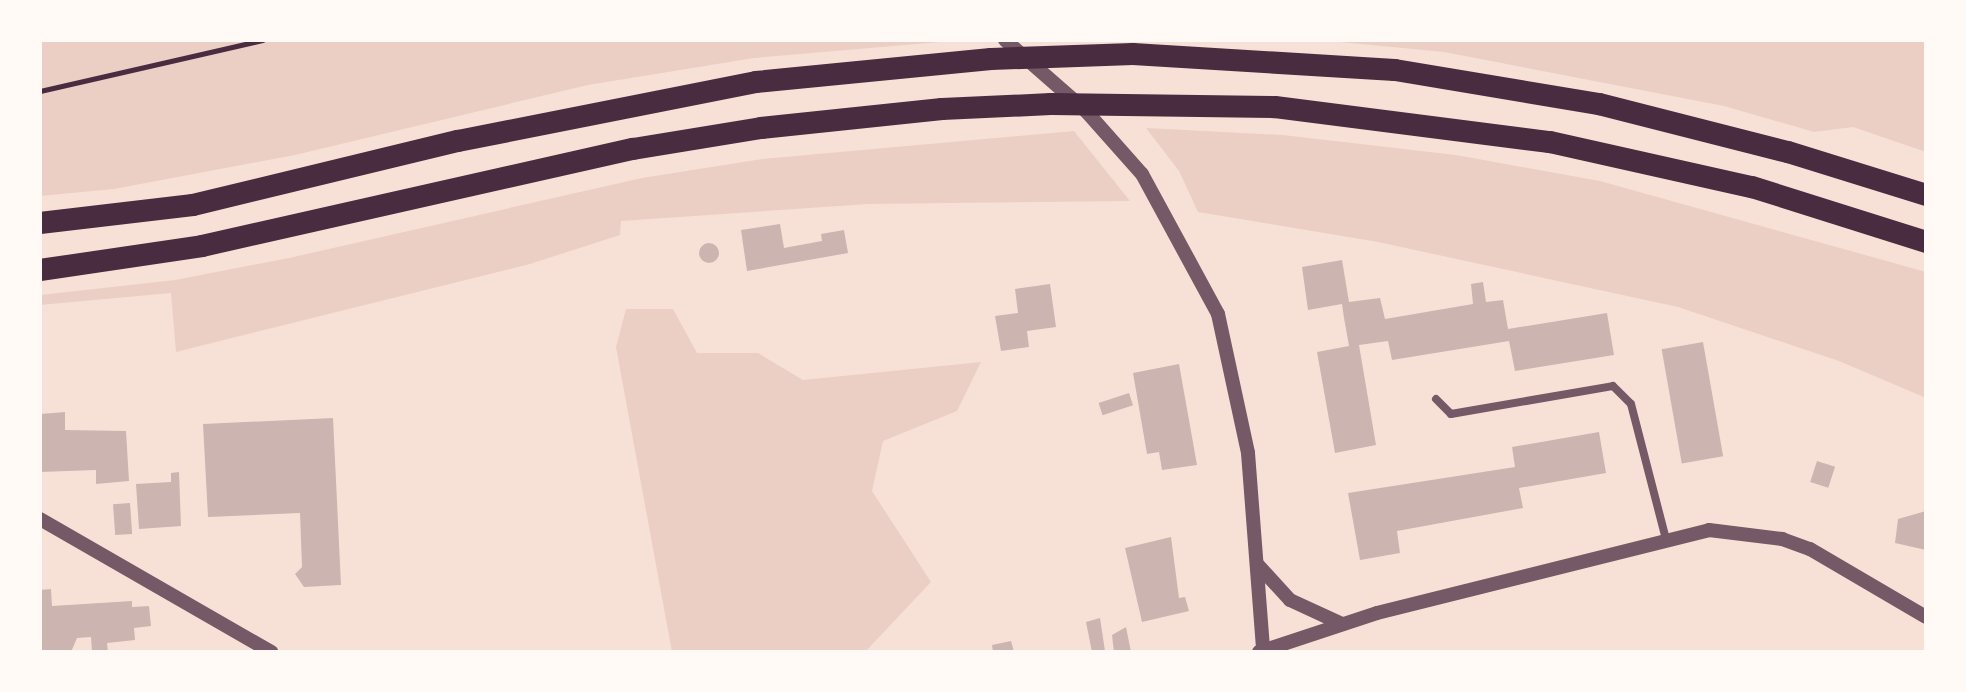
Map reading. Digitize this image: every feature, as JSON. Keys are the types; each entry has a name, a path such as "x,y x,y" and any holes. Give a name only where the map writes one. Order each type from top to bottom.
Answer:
{"highway":[{"path":"40,223 193,205 531,125 756,82 991,59 1133,54 1395,70 1599,104 1788,152 1926,195"},
{"path":"40,270 202,246 619,152 761,128 942,109 1051,104 1275,107 1550,142 1752,187 1926,242"}],"street":[{"path":"1005,40 1117,142 1171,220 1218,314 1248,453 1261,651 1343,624 1709,530 1782,539 1852,570 1926,617"},
{"path":"1436,399 1451,414 1613,386 1631,404 1666,539"},
{"path":"40,519 271,652"},
{"path":"1255,560 1290,600 1343,624"}],"path":[{"path":"40,91 262,40"}],"shaded area":[{"path":"40,40 964,40 754,58 588,85 295,155 114,189 40,196"},
{"path":"1319,40 1926,40 1926,152 1853,127 1814,132 1724,106 1444,52"},
{"path":"1146,128 1283,135 1456,155 1600,181 1926,272 1926,398 1839,361 1678,307 1378,242 1198,212 1179,171"},
{"path":"1074,131 1130,201 868,204 621,221 620,235 530,264 176,352 171,293 40,305 40,295 175,280 289,258 642,178 762,159"},
{"path":"626,309 673,309 697,353 758,353 803,380 981,362 957,411 883,441 872,491 931,582 865,652 672,652 616,347"}],"building":[{"path":"780,224 784,248 822,241 821,234 844,230 848,253 747,271 741,230"},
{"path":"709,243 716,246 719,253 716,260 709,263 702,260 699,253 702,246"},
{"path":"1342,260 1349,302 1380,298 1385,319 1473,304 1471,284 1483,282 1486,302 1503,300 1508,329 1607,313 1614,355 1515,371 1509,341 1392,360 1388,341 1359,345 1376,445 1335,453 1317,352 1349,346 1342,304 1308,310 1302,267"},
{"path":"1050,284 1056,327 1027,331 1029,347 1001,351 995,316 1018,313 1015,289"},
{"path":"1703,342 1723,456 1682,464 1662,349"},
{"path":"1179,364 1197,465 1162,470 1159,452 1147,454 1133,373"},
{"path":"1129,393 1133,405 1103,415 1099,403"},
{"path":"65,412 65,430 126,431 129,481 96,484 96,470 40,472 40,414"},
{"path":"333,418 341,585 304,587 295,574 302,567 300,513 208,517 203,424"},
{"path":"1599,432 1606,473 1519,488 1523,508 1397,531 1400,553 1360,560 1348,493 1515,467 1512,447"},
{"path":"1817,461 1835,467 1828,488 1810,482"},
{"path":"179,472 181,526 139,529 136,484 171,482 171,473"},
{"path":"130,503 132,534 115,535 113,504"},
{"path":"1926,511 1926,550 1895,543 1898,519"},
{"path":"1171,537 1179,598 1185,597 1189,611 1142,622 1125,548"},
{"path":"51,589 52,606 132,601 132,607 149,606 151,626 134,628 135,640 107,643 108,652 92,652 91,637 77,638 71,652 40,651 40,590"},
{"path":"1100,618 1105,651 1092,652 1086,622"},
{"path":"1126,627 1131,652 1114,652 1112,635"},
{"path":"1011,641 1014,652 993,652 992,645"}]}
